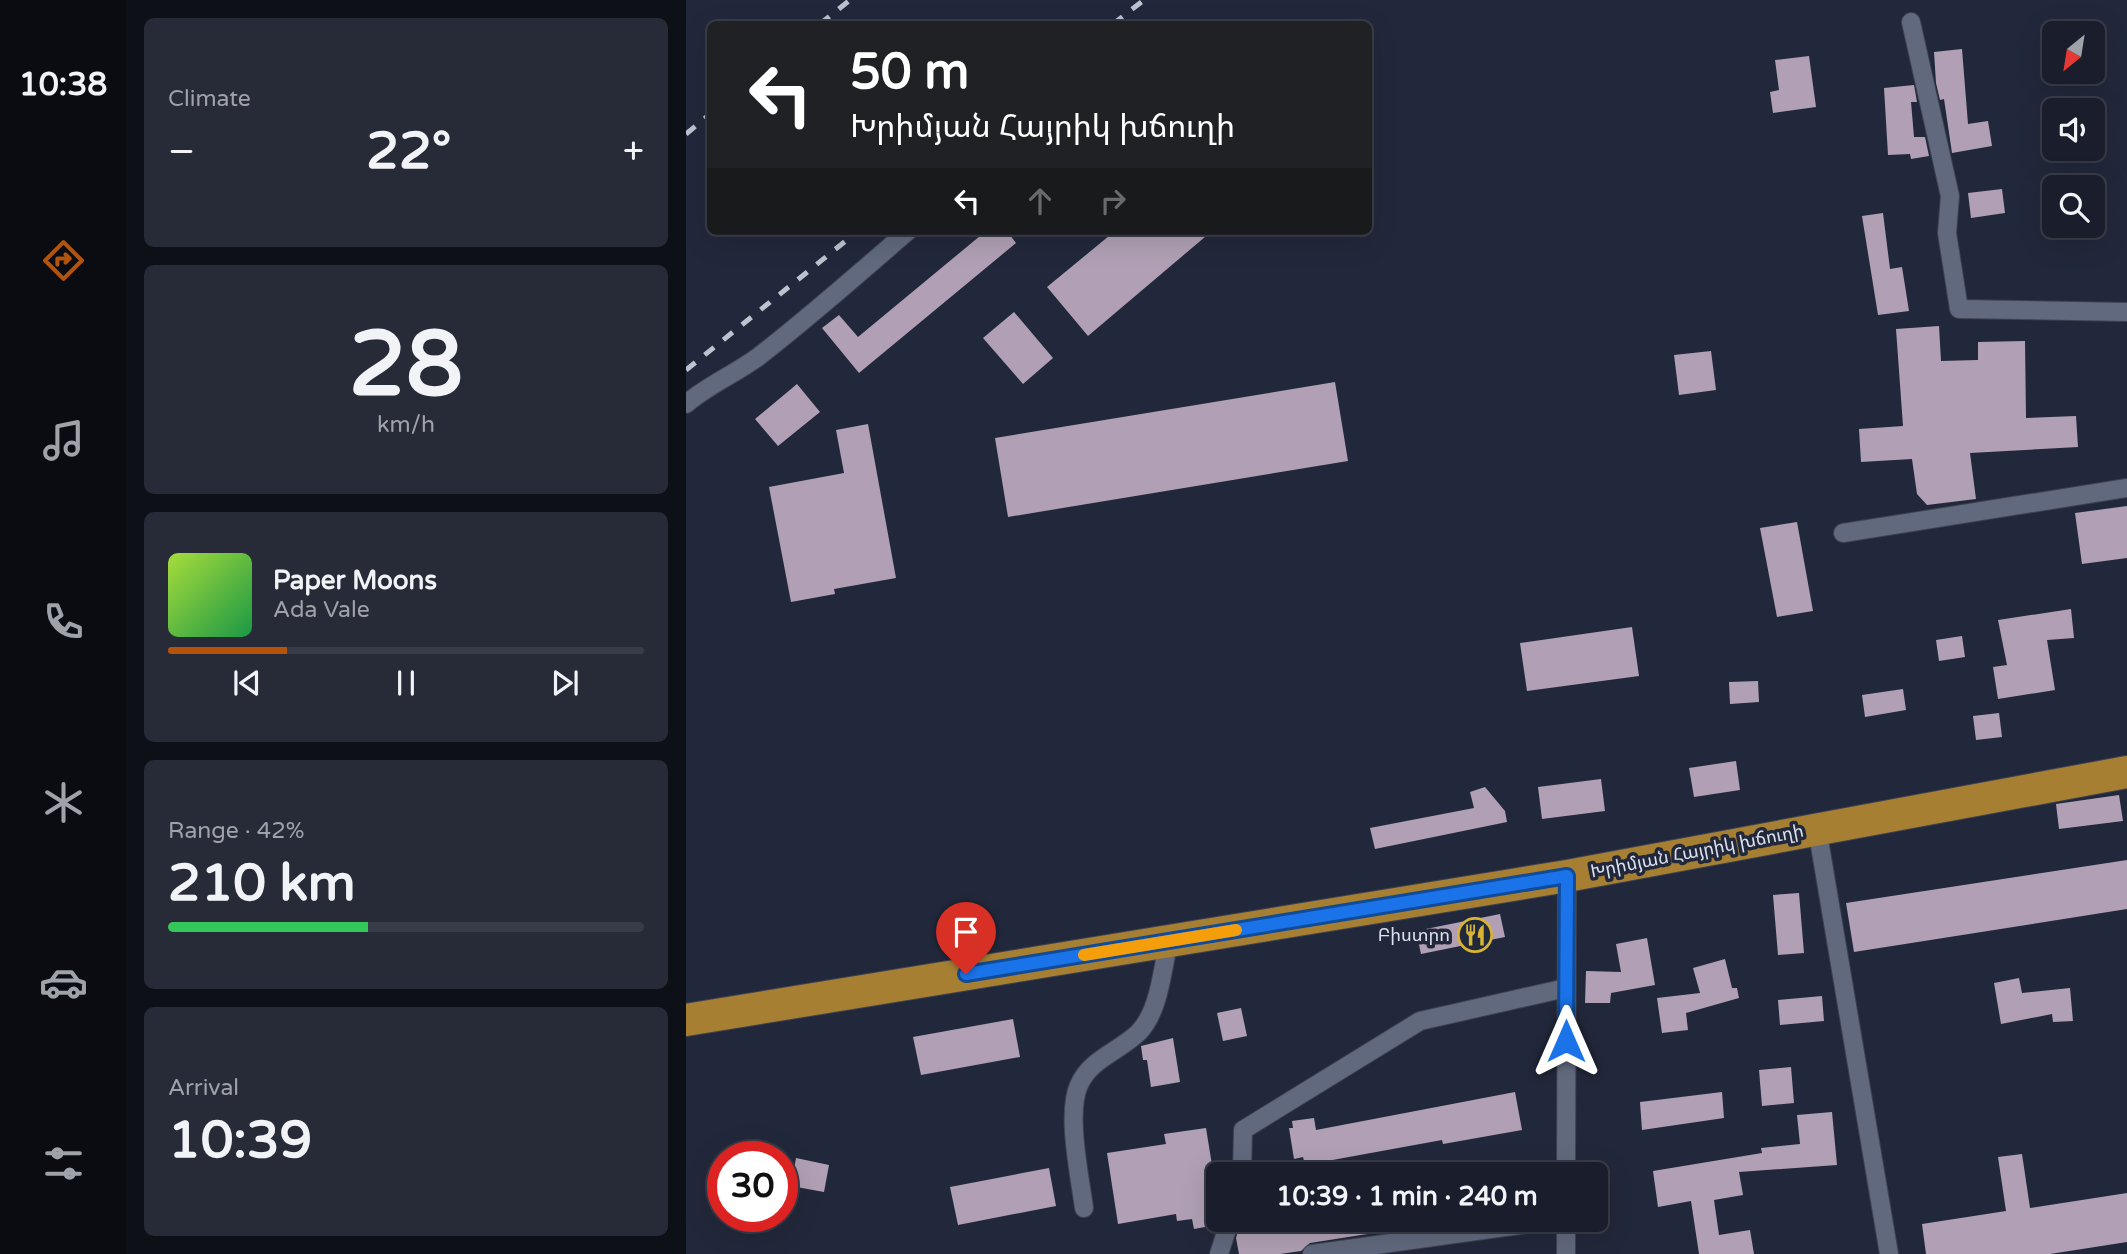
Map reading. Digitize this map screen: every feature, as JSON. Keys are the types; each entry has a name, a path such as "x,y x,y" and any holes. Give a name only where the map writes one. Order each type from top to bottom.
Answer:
{"highway":[{"name":"Խրիմյան Հայրիկ խճուղի","path":"686,1020 1567,876 2127,772"}],"street":[{"path":"1911,22 1950,196 1947,233 1959,309 2127,312"},
{"path":"686,404 699,393 736,374 792,331 903,235"},
{"path":"1843,533 2127,488"},
{"path":"1816,828 1889,1254"},
{"path":"1566,1162 1567,876"},
{"path":"1084,1208 1074,1117 1078,1086 1092,1066 1139,1031 1146,1021 1152,1011 1169,941"},
{"path":"1242,1162 1243,1130 1420,1021 1566,988"},
{"path":"1219,1254 1226,1232"},
{"path":"1312,1254 1469,1232"},
{"path":"1566,1232 1566,1254"}],"building":[{"path":"1962,49 1968,124 1988,121 1992,146 1952,153 1944,99 1940,100 1936,83 1934,52"},
{"path":"1809,56 1816,107 1773,113 1770,92 1779,90 1775,60"},
{"path":"1914,85 1917,102 1911,102 1914,137 1925,137 1929,156 1911,159 1910,154 1888,155 1884,88"},
{"path":"2002,189 2005,213 1971,218 1968,193"},
{"path":"1883,213 1890,269 1902,267 1909,311 1878,315 1862,216"},
{"path":"981,235 1010,235 1016,243 859,373 822,328 839,315 858,337"},
{"path":"1110,235 1207,235 1088,336 1047,287"},
{"path":"1014,312 1053,358 1023,384 983,338"},
{"path":"1939,326 1941,361 1978,360 1978,342 2025,341 2026,418 2076,416 2078,447 1970,453 1976,499 1927,505 1917,494 1912,459 1861,462 1859,429 1903,426 1896,329"},
{"path":"1711,351 1716,390 1679,395 1674,355"},
{"path":"1335,382 1348,461 1008,517 995,438"},
{"path":"797,384 820,412 778,446 755,419"},
{"path":"868,424 896,578 834,589 835,594 791,602 769,487 844,473 836,430"},
{"path":"2127,506 2127,558 2082,564 2075,513"},
{"path":"1797,522 1813,611 1777,617 1760,528"},
{"path":"2071,609 2074,638 2047,640 2055,690 1998,699 1993,667 2007,665 1998,620"},
{"path":"1632,627 1639,676 1527,691 1520,643"},
{"path":"1962,636 1965,657 1939,661 1936,640"},
{"path":"1758,681 1759,702 1730,704 1729,682"},
{"path":"1903,689 1906,710 1865,717 1862,695"},
{"path":"1999,713 2002,737 1976,740 1973,716"},
{"path":"1736,761 1740,790 1694,797 1689,768"},
{"path":"1601,779 1605,811 1542,819 1538,787"},
{"path":"1485,787 1505,811 1507,822 1375,849 1370,828 1474,808 1470,792"},
{"path":"2119,795 2123,821 2059,829 2056,804"},
{"path":"2127,860 2127,909 1854,952 1846,903"},
{"path":"1799,893 1804,953 1778,955 1773,895"},
{"path":"1500,914 1505,937 1421,954 1416,931"},
{"path":"1647,938 1655,985 1611,993 1610,1003 1585,1003 1586,971 1621,972 1616,944"},
{"path":"1725,959 1732,988 1737,988 1739,998 1686,1013 1688,1030 1662,1033 1657,998 1700,993 1693,968"},
{"path":"2019,978 2022,993 2070,988 2073,1021 2053,1022 2052,1014 2001,1024 1994,983"},
{"path":"1822,996 1824,1021 1780,1025 1778,1000"},
{"path":"1241,1008 1247,1036 1223,1041 1217,1013"},
{"path":"1013,1019 1020,1057 921,1075 913,1037"},
{"path":"1173,1038 1180,1082 1151,1087 1147,1060 1143,1060 1141,1046"},
{"path":"1791,1067 1794,1103 1762,1106 1759,1070"},
{"path":"1515,1092 1522,1130 1443,1144 1442,1140 1321,1162 1304,1162 1303,1157 1294,1159 1289,1128 1293,1128 1292,1121 1314,1118 1316,1130"},
{"path":"1722,1092 1724,1118 1642,1130 1640,1102"},
{"path":"1832,1112 1837,1165 1739,1172 1743,1195 1714,1200 1719,1235 1750,1230 1754,1254 1699,1254 1691,1201 1658,1207 1653,1171 1762,1153 1761,1148 1800,1144 1797,1115"},
{"path":"1206,1128 1212,1162 1206,1162 1206,1227 1194,1229 1192,1219 1177,1221 1176,1214 1118,1224 1107,1153 1166,1144 1164,1134"},
{"path":"2022,1154 2030,1208 2127,1193 2127,1242 2050,1254 1926,1254 1922,1224 2006,1211 1998,1157"},
{"path":"798,1158 829,1165 824,1192 798,1187"},
{"path":"1049,1168 1056,1206 958,1225 950,1187"},
{"path":"1238,1232 1380,1232 1310,1243 1301,1251 1280,1254 1239,1254"}],"railway":[{"path":"824,21 850,0"},
{"path":"1117,21 1144,0"},
{"path":"686,134 707,116"},
{"path":"686,370 853,235"}],"slow traffic":[{"path":"1084,955 1236,930"}],"place":[{"name":"Բիստրո","path":"1475,935"}],"route":[{"path":"966,974 1567,876 1566,1041"}]}
